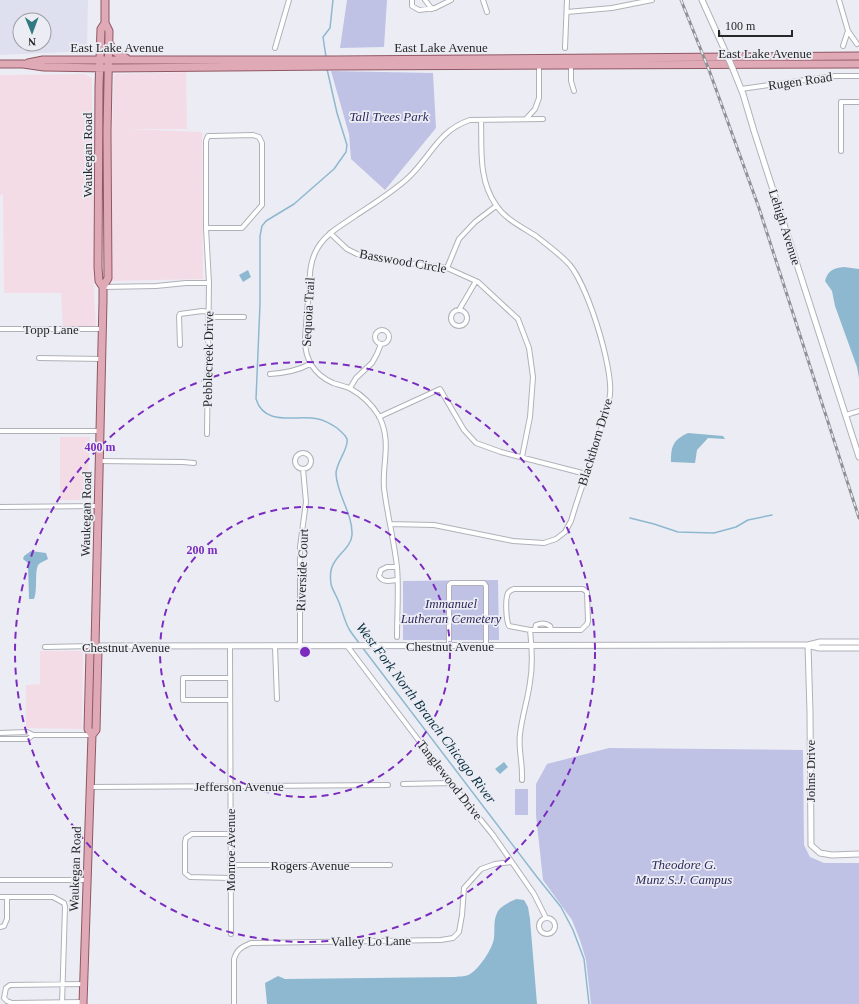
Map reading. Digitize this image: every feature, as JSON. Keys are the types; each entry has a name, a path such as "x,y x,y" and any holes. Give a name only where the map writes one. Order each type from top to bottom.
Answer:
{"main road":[{"name":"Waukegan Road","path":"83,1003 92,735 88,729 89,672 90,651 95,646 103,287 108,278 109,31 105,23 104,0"},
{"name":"Waukegan Road","path":"103,287 99,281 98,267 99,87 101,30 105,23"},
{"path":"86,59 94,54 100,42"},
{"path":"108,42 115,52 130,60"},
{"name":"East Lake Avenue","path":"571,62 859,56"},
{"name":"East Lake Avenue","path":"23,64 43,60 86,59 321,63 571,62 859,64"},
{"name":"East Lake Avenue","path":"0,64 23,64 44,67 122,68 321,63"},
{"path":"82,68 93,73 99,87"},
{"path":"108,88 113,75 122,68"}],"street":[{"path":"275,48 289,0"},
{"path":"412,0 412,6 419,10 432,9 451,0"},
{"path":"425,0 432,9"},
{"path":"483,0 487,12"},
{"path":"565,48 567,0"},
{"path":"567,12 612,8 652,0"},
{"name":"Lehigh Avenue","path":"702,0 741,89 859,457"},
{"path":"839,0 848,31 857,44"},
{"path":"843,46 848,31"},
{"path":"526,119 535,109 539,98 539,62"},
{"path":"571,62 571,82 574,91"},
{"name":"Rugen Road","path":"741,89 834,76 859,76"},
{"path":"841,151 841,102 859,102"},
{"name":"Sequoia Trail","path":"397,637 397,567 384,487 387,454 386,440 379,417 365,398 350,388 333,383 324,378 310,364 305,348 305,340 309,275 312,263 320,244 330,233 387,194 408,177 424,160 441,137 451,129 470,120 543,119"},
{"name":"Blackthorn Drive","path":"390,524 434,525 506,540 544,543 556,539 565,532 571,521 609,402 610,378 608,365 588,301 578,275 568,262 536,236 511,220 496,206 485,182 482,170 481,120"},
{"name":"Pebblecreek Drive","path":"206,228 242,228 260,208 262,203 262,143 261,138 257,135 212,136 207,138 206,141 206,228 209,284 207,434"},
{"path":"447,268 456,244 464,232 496,206"},
{"name":"Basswood Circle","path":"330,233 347,249 357,254 370,258 447,268 476,281 518,319 530,348 533,377 530,416 522,457"},
{"path":"459,310 476,281"},
{"path":"103,287 209,284"},
{"path":"180,345 180,314 202,311 209,315 244,318"},
{"name":"Topp Lane","path":"0,329 102,329"},
{"path":"350,388 356,378 372,363 378,354 381,344"},
{"path":"39,358 102,359"},
{"path":"270,374 299,370 310,364"},
{"path":"379,417 440,389 464,430 476,443 501,452 586,474"},
{"path":"846,415 859,411"},
{"path":"0,431 100,431"},
{"name":"Riverside Court","path":"302,452 308,453 312,460 308,468 303,469 298,467 295,463 297,455 302,452"},
{"path":"99,461 194,463"},
{"name":"Riverside Court","path":"300,647 300,547 306,502 303,469"},
{"path":"0,507 98,506"},
{"path":"397,567 387,567 379,573 380,578 385,581 397,580"},
{"path":"449,646 449,585 451,583 484,582 486,586 486,646"},
{"path":"562,588 585,590 588,595 588,621 585,627 581,630 533,629 509,626 507,622 508,594 510,590 562,588"},
{"path":"522,780 523,768 520,734 530,682 533,629"},
{"name":"Chestnut Avenue","path":"44,647 808,645 820,642 859,642"},
{"name":"Chestnut Avenue","path":"808,645 819,648 859,648"},
{"name":"Johns Drive","path":"808,645 811,845 820,853 832,855 859,854"},
{"name":"Monroe Avenue","path":"230,646 231,934"},
{"path":"275,647 277,699"},
{"name":"Tanglewood Drive","path":"348,647 451,783 493,835 534,894 546,918 552,920 555,924 553,932 548,934 541,932 539,927 540,922 546,918"},
{"path":"230,678 183,678 183,700 230,700"},
{"path":"0,733 27,732 33,735 92,735"},
{"path":"0,739 28,738 33,735"},
{"path":"403,784 451,783"},
{"name":"Jefferson Avenue","path":"90,787 388,785"},
{"path":"230,834 192,834 186,838 184,842 185,872 188,876 230,878"},
{"name":"Valley Lo Lane","path":"234,1004 234,959 236,952 241,947 251,943 441,940 453,938 459,932 464,888 481,870 495,864 511,862"},
{"name":"Rogers Avenue","path":"230,866 390,864"},
{"path":"0,880 87,880"},
{"path":"0,897 53,897 64,903 62,1003"},
{"path":"0,927 4,926 7,919 7,898"},
{"path":"83,1003 12,1003 4,998 4,994 6,988 10,985 84,984"}],"shaded area":[{"path":"0,0 88,0 87,51 0,55"},
{"path":"186,72 187,129 130,129 202,132 203,279 112,281 112,128 114,74"},
{"path":"85,74 92,78 94,293 96,327 63,327 61,293 4,293 3,195 0,195 0,75"},
{"path":"844,267 859,269 859,378 857,367 835,306 832,291 825,281 828,274 832,270"},
{"path":"248,270 251,277 243,282 239,275"},
{"path":"688,433 723,436 725,439 708,438 697,450 695,463 671,462 672,448 674,444 679,438"},
{"path":"60,437 90,437 87,500 60,500"},
{"path":"31,551 46,553 48,559 40,563 38,567 34,599 29,599 28,563 23,559 24,556"},
{"path":"40,651 83,651 82,729 26,728 26,685 40,684"},
{"path":"504,762 508,767 500,774 495,769"},
{"path":"516,899 524,900 528,907 537,1004 267,1004 265,983 278,976 285,979 455,977 468,975 481,963 491,947 494,938 495,919 498,911 505,904"}],"green space":[{"path":"347,0 387,0 384,47 340,48"},
{"name":"Tall Trees Park","path":"331,71 433,73 436,128 385,190 351,159 349,134"},
{"name":"Immanuel Lutheran Cemetery","path":"498,580 499,640 403,640 403,581"},
{"name":"Theodore G. Munz S.J. Campus","path":"609,748 803,750 804,845 810,857 824,863 859,863 859,1004 591,1004 586,960 580,940 572,920 543,880 536,815 536,784 547,764"},
{"path":"515,789 528,789 528,815 515,815"}],"waterway":[{"name":"West Fork North Branch Chicago River","path":"326,57 323,37 330,28 333,0"},
{"name":"West Fork North Branch Chicago River","path":"327,69 337,113 347,145 346,152 334,169 294,204 266,221 262,226 260,236 260,304 256,399 260,408 267,414 274,417 310,418 328,422 344,434 347,439 346,447 338,465 336,474 339,489 352,527 352,535 349,543 336,559 331,570 330,579 347,626 360,644"},
{"path":"630,518 678,532 714,533 736,527 748,520 772,515"},
{"name":"West Fork North Branch Chicago River","path":"362,647 561,907 573,930 584,959 589,1004"}],"railway":[{"path":"681,0 709,70 759,208 859,518"}]}
